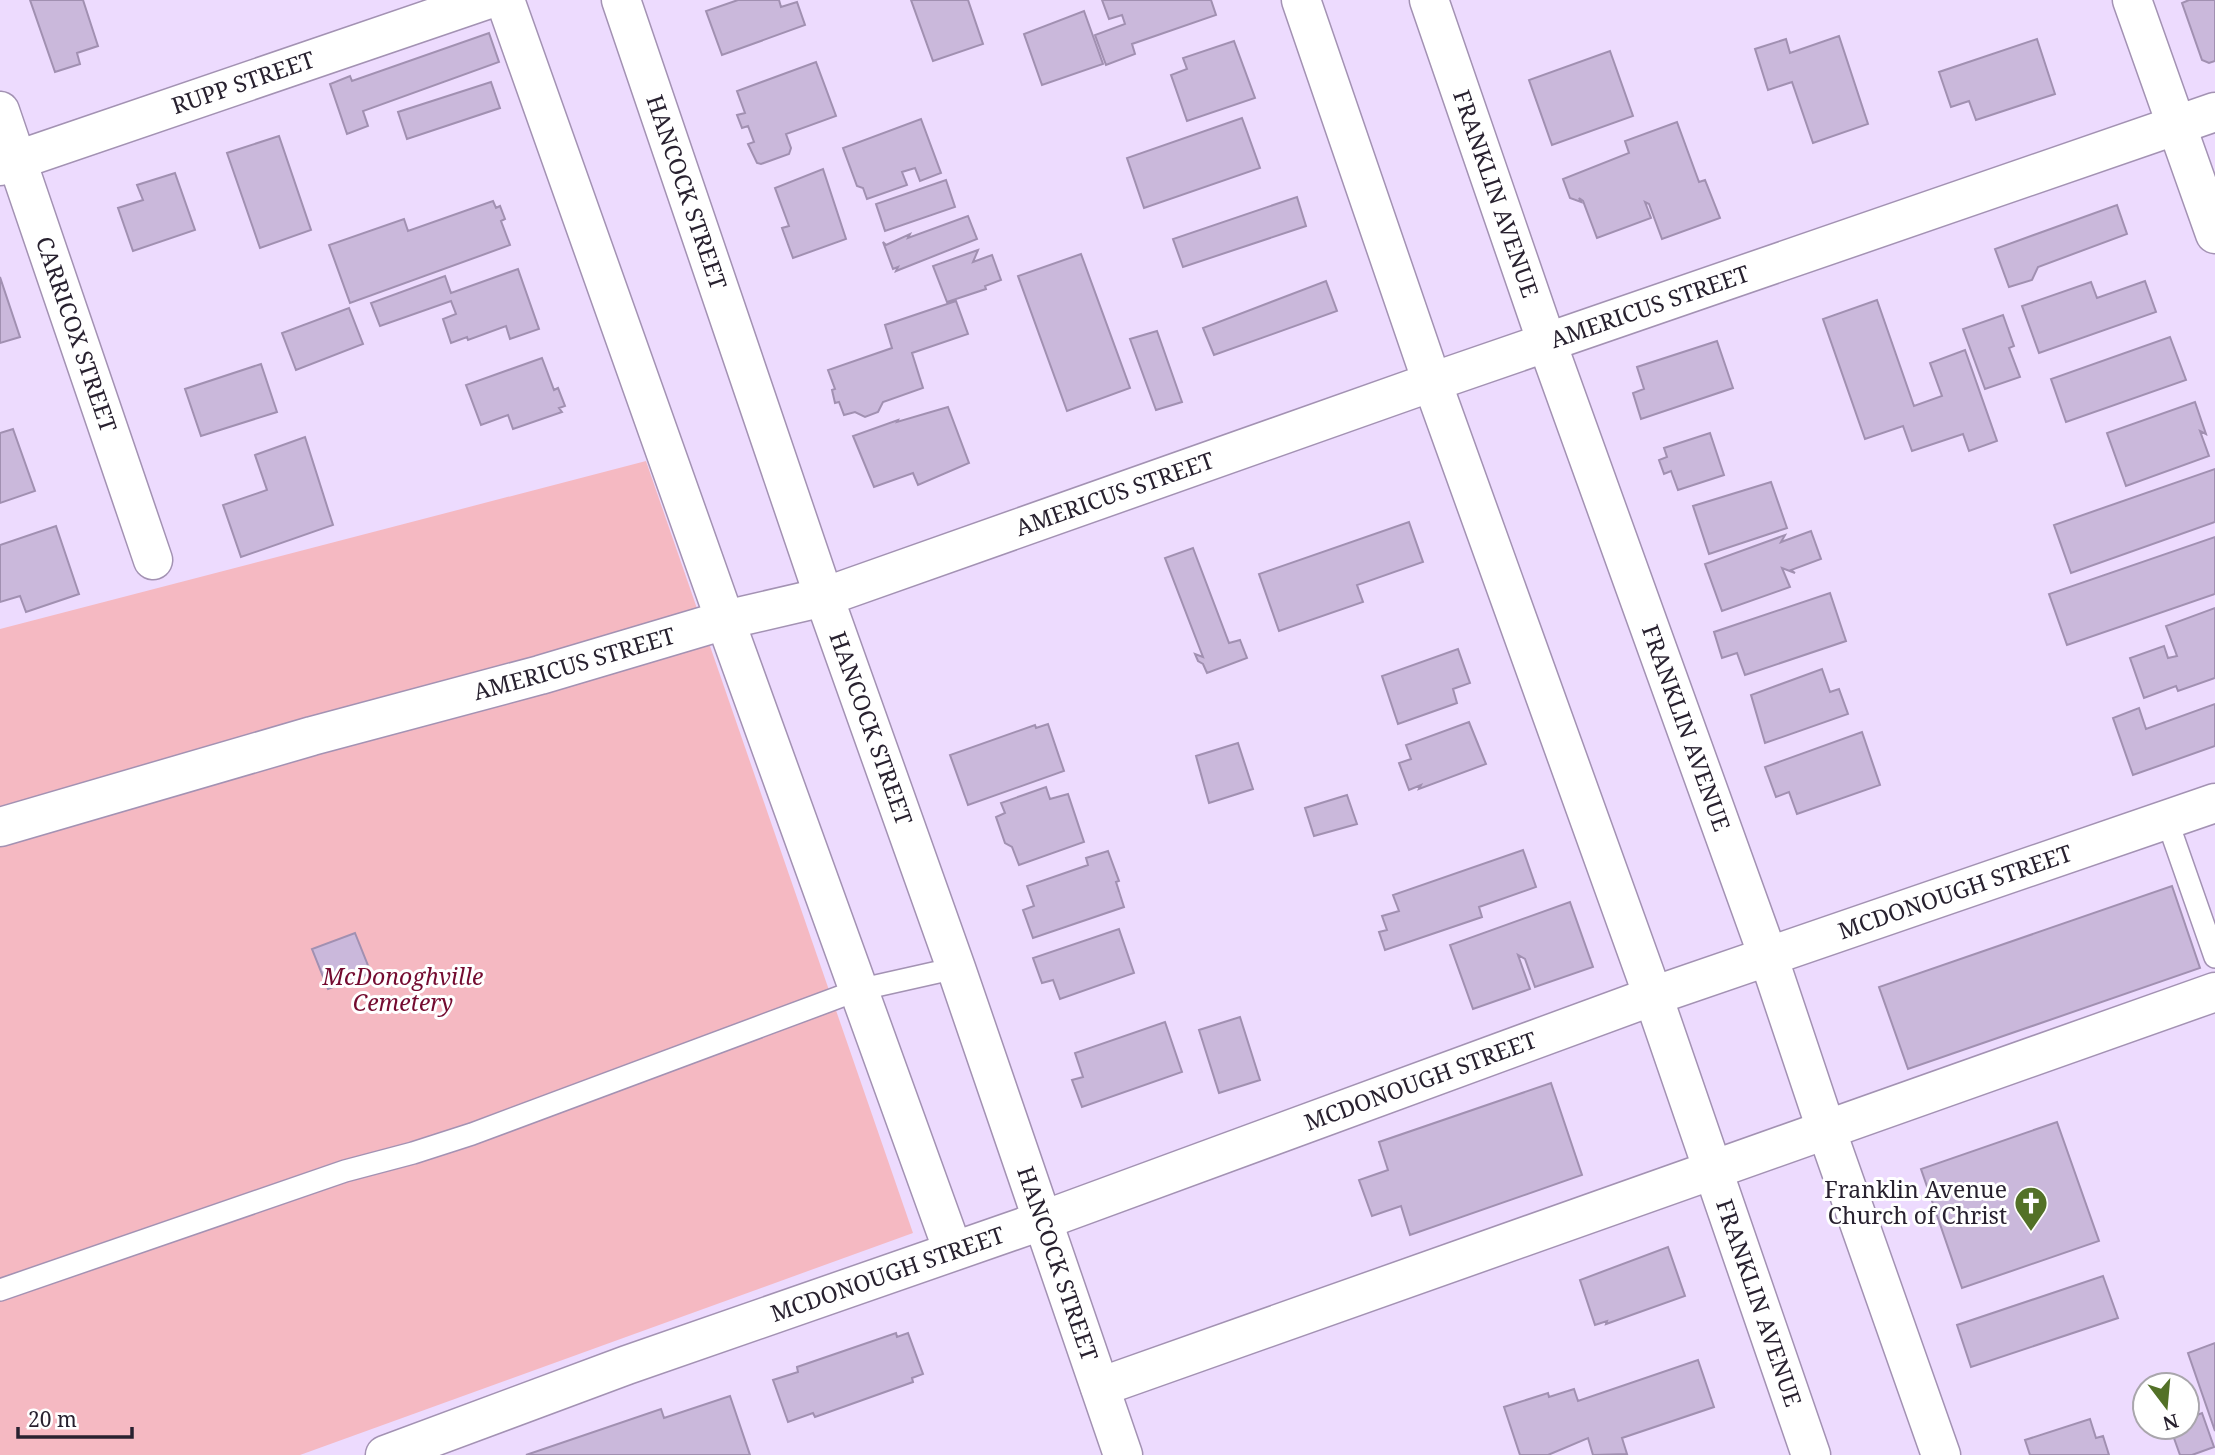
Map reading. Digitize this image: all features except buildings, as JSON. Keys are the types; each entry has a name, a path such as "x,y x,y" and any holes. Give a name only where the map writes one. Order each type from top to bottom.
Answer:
{"street":[{"name":"RUPP STREET","path":"8,163 486,0"},
{"path":"505,0 953,1251"},
{"name":"HANCOCK STREET","path":"621,0 824,597 956,968 1123,1455"},
{"name":"FRANKLIN AVENUE","path":"1301,0 1432,382 1653,996 1811,1455"},
{"name":"FRANKLIN AVENUE","path":"1429,0 1547,343 1768,956 1941,1455"},
{"path":"2132,0 2215,234"},
{"name":"CARRICOX STREET","path":"0,111 8,163 153,559"},
{"name":"AMERICUS STREET","path":"0,827 312,736 540,676 725,620 824,597 1432,382 2215,112"},
{"name":"MCDONOUGH STREET","path":"385,1455 626,1365 1041,1221 1653,996 2215,803"},
{"path":"1100,1387 2215,992"}],"lane":[{"path":"2167,820 2208,913 2215,957"},
{"path":"0,1290 345,1171 472,1135 858,990 956,968"}],"green space":[{"name":"McDonoghville Cemetery","path":"646,461 913,1233 300,1455 0,1455 0,629"}],"place":[{"name":"Franklin Avenue Church of Christ","path":"2031,1233"}]}
